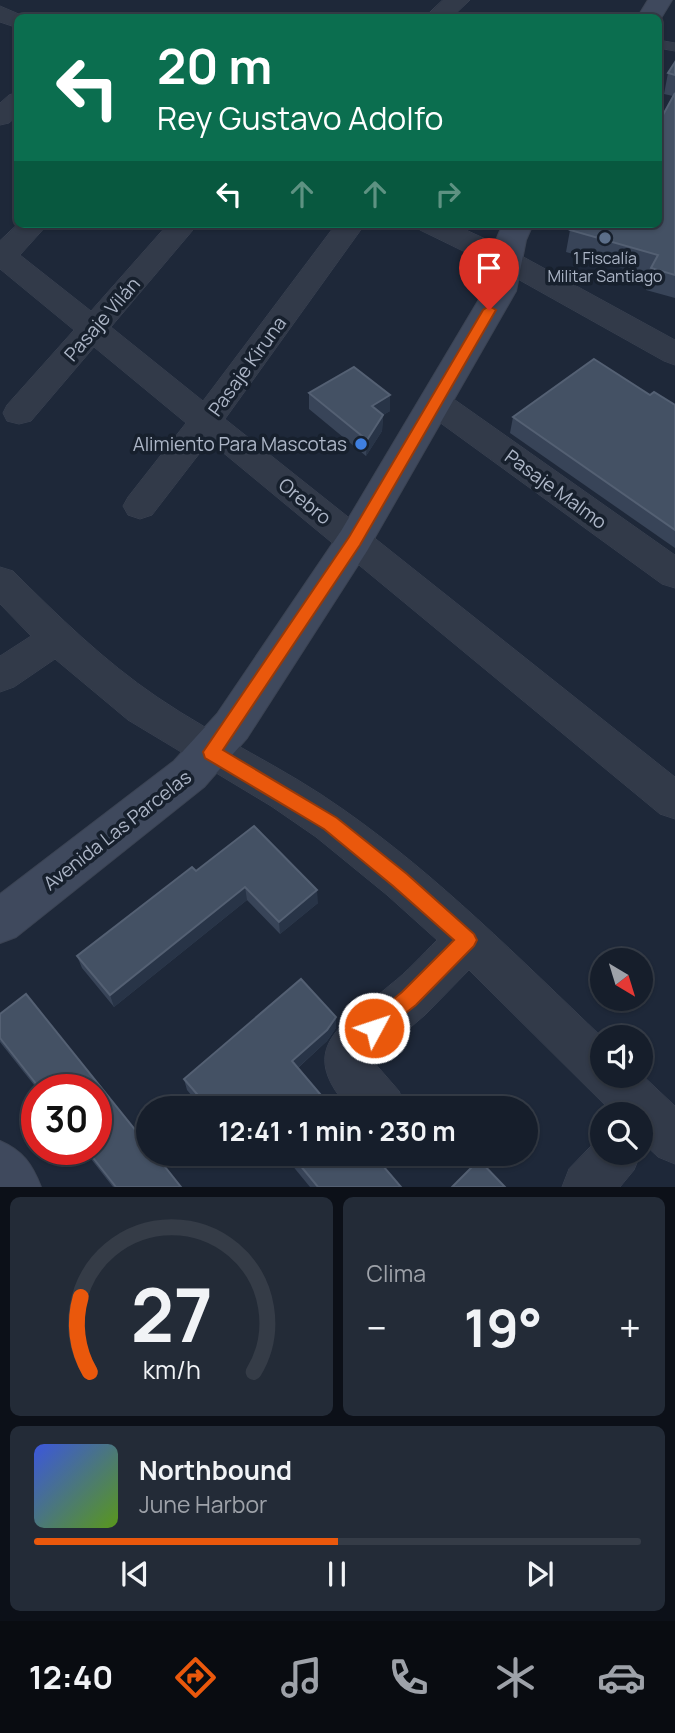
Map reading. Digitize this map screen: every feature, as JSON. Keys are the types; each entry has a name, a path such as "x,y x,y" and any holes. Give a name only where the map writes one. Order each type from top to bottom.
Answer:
{"street":[{"path":"441,14 458,0"},
{"path":"0,117 14,105"},
{"path":"1,256 30,228"},
{"name":"Pasaje Vilán","path":"19,413 181,228"},
{"name":"Pasaje Kiruna","path":"140,506 348,228"},
{"path":"438,228 508,261 675,354"},
{"name":"Avenida Las Parcelas","path":"0,922 177,785 212,752 232,726 354,541 500,291 508,261 508,247 516,228"},
{"name":"Orebro","path":"1,256 675,801"},
{"name":"Pasaje Malmo","path":"436,403 675,574"},
{"path":"0,581 57,639 142,708 331,823 468,940 590,1057"},
{"path":"0,676 57,639"},
{"path":"372,1096 349,1069 347,1055 351,1048 417,992 468,940"},
{"path":"620,1088 655,1128"},
{"path":"587,1187 606,1165"},
{"path":"0,1167 15,1187"}],"building":[{"path":"675,62 675,75 668,73"},
{"path":"675,93 675,275 651,268 658,255 570,230 662,228 662,117"},
{"path":"594,359 650,395 654,392 675,405 675,530 513,417"},
{"path":"354,367 390,395 372,406 383,415 367,440 309,393"},
{"path":"254,826 317,890 279,922 245,887 110,995 77,956 192,867 196,871"},
{"path":"301,979 336,1017 327,1030 292,1061 322,1096 199,1096 184,1079"},
{"path":"26,994 90,1074 28,1074 0,1038 0,1014"},
{"path":"112,1101 136,1131 136,1166 164,1166 181,1187 116,1187 99,1165 112,1165"},
{"path":"301,1166 383,1166 401,1187 318,1187"},
{"path":"473,1166 485,1166 505,1187 452,1187"}],"place":[{"name":"1 Fiscalía Militar Santiago","path":"605,238"},
{"name":"Alimiento Para Mascotas","path":"361,444"}],"route":[{"path":"374,1028 440,970 468,940 331,823 212,752 354,541 489,310"}]}
